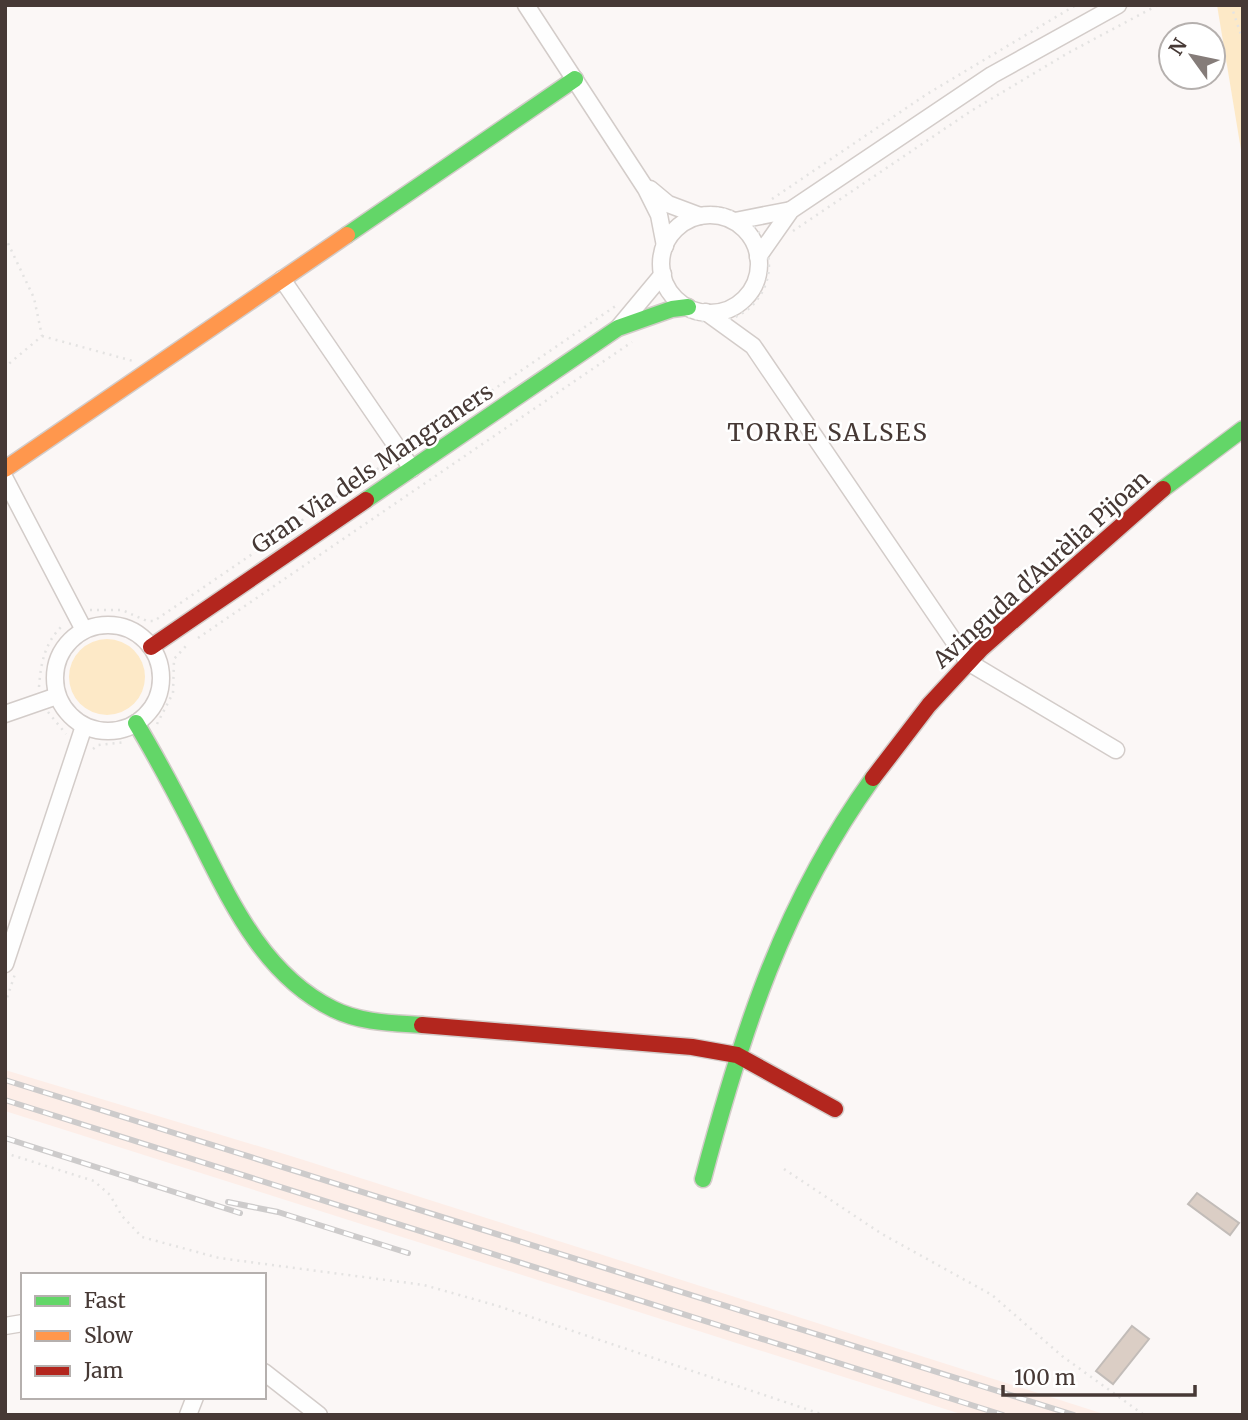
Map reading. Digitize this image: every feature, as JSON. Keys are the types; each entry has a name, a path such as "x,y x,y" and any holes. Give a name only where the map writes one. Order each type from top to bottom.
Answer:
{"street":[{"path":"526,5 641,180 659,215 664,240 656,273 682,312 714,316 753,346 968,662 1116,750"},
{"path":"641,180 663,200 695,214 738,216 791,209 992,75 1118,5"},
{"path":"5,469 575,79"},
{"path":"714,316 742,300 755,282 791,209"},
{"path":"664,240 695,214"},
{"path":"738,216 766,256"},
{"name":"Gran Via dels Mangraners","path":"618,328 656,273"},
{"path":"282,279 412,469"},
{"name":"Gran Via dels Mangraners","path":"152,647 618,328 682,312"},
{"name":"Avinguda d'Aurèlia Pijoan","path":"704,1179 737,1055 781,939 827,847 891,752 968,662 1171,482 1243,429"},
{"path":"5,479 84,630"},
{"path":"96,626 121,626 152,647 158,660 160,688 152,708 136,723 111,732 84,726 73,719 57,696 55,671 58,658 64,647 84,630 96,626"},
{"path":"5,714 57,696"},
{"path":"136,723 244,926 272,963 326,1007 353,1018 391,1024 692,1047 737,1055 835,1109"},
{"path":"12,965 84,726"},
{"path":"266,1374 319,1415"}],"path":[{"path":"763,205 927,93 1076,5"},
{"path":"788,234 971,111 1068,53 1158,5"},
{"path":"1231,5 1243,41"},
{"path":"705,208 738,216 761,235 766,256 765,284 756,300 741,313 714,316 704,321 682,312 664,296 656,273 664,240 674,221 705,208"},
{"path":"5,237 34,298 42,336"},
{"path":"83,607 89,610 121,610 144,621 154,621 620,303"},
{"path":"5,367 42,336"},
{"path":"42,336 134,361 144,374"},
{"path":"197,639 638,338"},
{"path":"35,692 46,647 67,618"},
{"path":"154,729 173,693 174,659 188,644"},
{"path":"41,710 48,712 64,730 65,740"},
{"path":"89,756 98,745 131,741"},
{"path":"5,1004 12,965"},
{"path":"5,1153 94,1181 110,1195 122,1216 142,1237 219,1258 424,1285 498,1306 824,1415"},
{"path":"784,1170 881,1234 992,1295 1062,1356 1144,1415"}],"shaded area":[{"path":"1217,5 1243,5 1243,162 1227,65 1227,21 1220,21"},
{"path":"100,639 114,639 128,645 139,656 143,662 143,692 134,704 122,713 100,715 86,709 75,698 69,684 69,670 75,656 86,645"},
{"path":"5,1070 291,1156 1107,1415 964,1415 5,1111"}],"building":[{"path":"1197,1193 1239,1223 1230,1235 1188,1204"},
{"path":"1132,1326 1149,1339 1113,1384 1096,1371"}],"railway":[{"path":"5,1080 1074,1415"},
{"path":"5,1100 1003,1415"},
{"path":"5,1138 240,1213"},
{"path":"228,1202 278,1212 408,1253"}],"traffic: fast":[{"path":"347,235 575,79"},
{"path":"366,500 618,328 672,309 688,307"},
{"path":"1163,489 1243,429"},
{"path":"136,723 235,908 267,955 286,976 308,994 344,1014 377,1021 422,1025"},
{"path":"703,1179 733,1072 769,970 814,873 841,825 873,778"}],"traffic: slow":[{"path":"5,469 347,235"}],"traffic: jam":[{"path":"873,778 929,705 981,649 1163,489"},
{"path":"151,647 366,500"},
{"path":"422,1025 692,1047 737,1055 835,1109"}],"district":[{"name":"TORRE SALSES","path":"828,432"}]}
